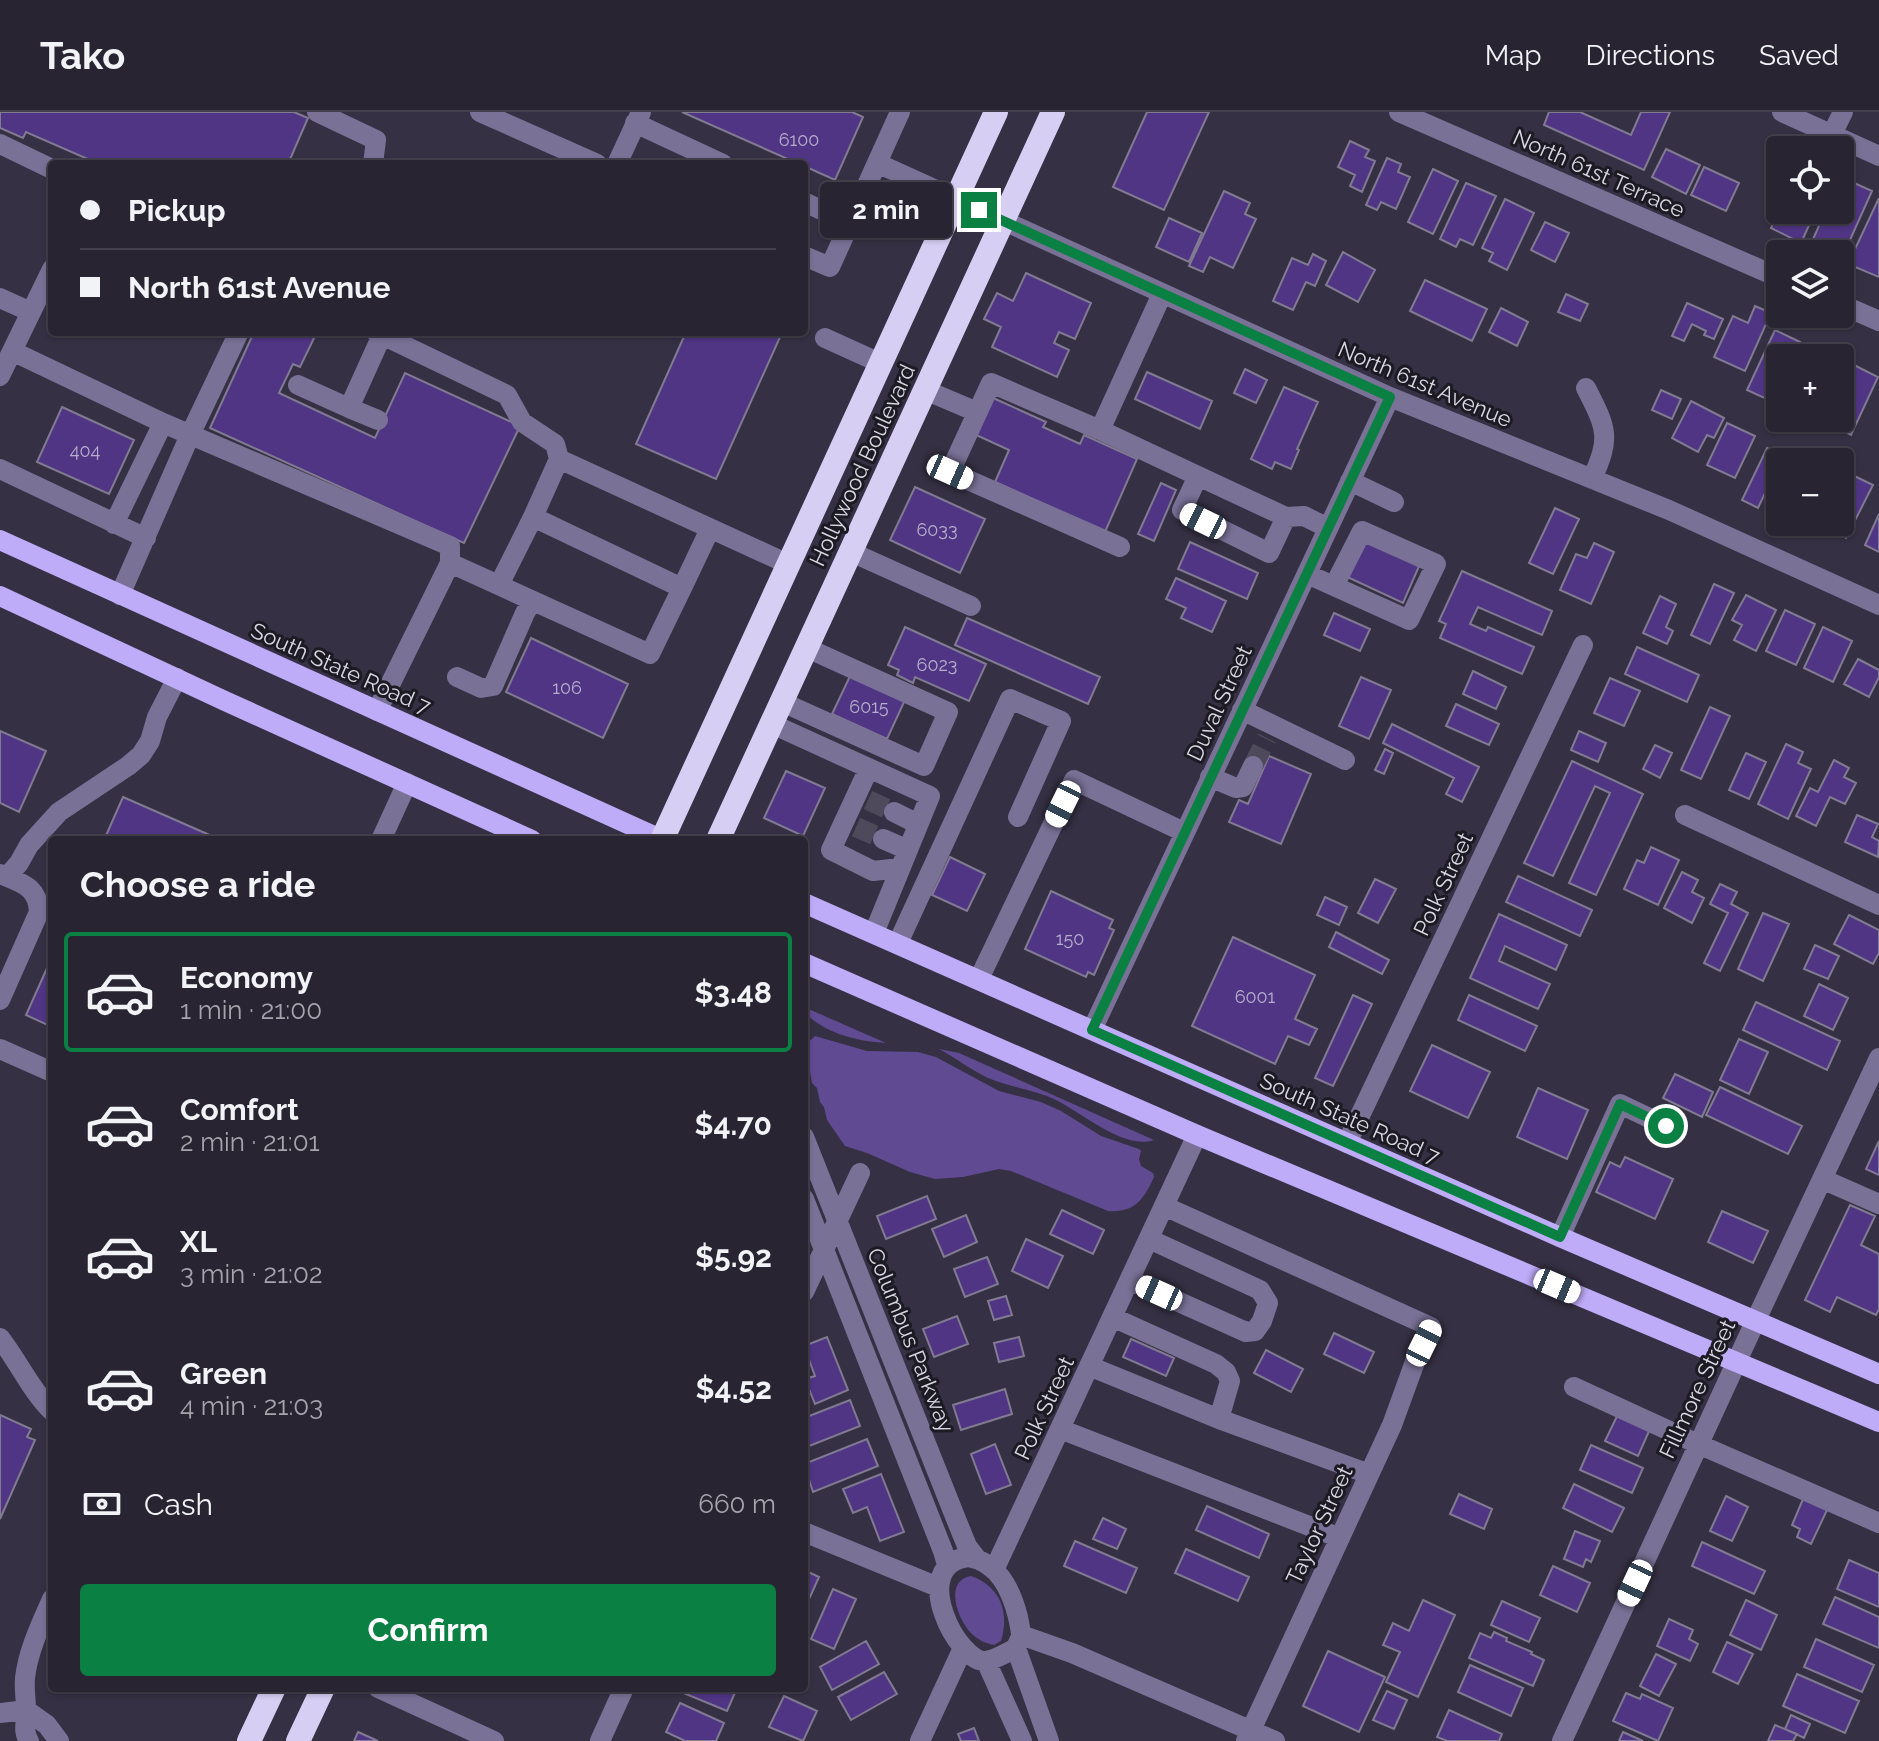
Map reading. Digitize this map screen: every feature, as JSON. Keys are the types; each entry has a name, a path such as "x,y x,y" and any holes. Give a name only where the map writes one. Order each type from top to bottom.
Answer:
{"highway":[{"name":"Hollywood Boulevard","path":"664,836 996,112"},
{"name":"Hollywood Boulevard","path":"720,836 1053,112"},
{"path":"249,1741 272,1692"},
{"path":"298,1741 321,1692"}],"main road":[{"name":"South State Road 7","path":"0,540 653,836"},
{"path":"0,596 523,836"},
{"name":"South State Road 7","path":"808,905 1560,1237 1879,1374"},
{"path":"808,965 1197,1135 1879,1422"}],"street":[{"path":"317,112 376,140 374,160"},
{"path":"480,112 588,160"},
{"path":"808,258 830,267 900,112"},
{"name":"North 61st Terrace","path":"1399,112 1766,272"},
{"path":"1782,112 1879,156"},
{"path":"1832,134 1843,112"},
{"path":"619,160 638,118 716,160"},
{"path":"0,144 48,167"},
{"name":"North 61st Avenue","path":"877,163 1390,397 1669,510 1879,605"},
{"path":"808,204 850,223"},
{"path":"0,376 48,277"},
{"path":"1100,430 1162,294"},
{"path":"0,298 31,312"},
{"path":"1854,310 1879,321"},
{"path":"120,595 237,336"},
{"path":"349,408 378,336"},
{"path":"383,336 507,395 522,422 555,444 559,459 499,585"},
{"path":"825,338 880,363"},
{"path":"12,351 163,423 450,546 450,563 377,711"},
{"path":"1120,547 950,472 991,383 1286,517 1304,516 1328,528"},
{"path":"298,385 378,420"},
{"path":"1586,388 1599,412 1606,437 1604,451 1592,479"},
{"path":"925,390 977,412"},
{"name":"Duval Street","path":"1092,1030 1390,397"},
{"path":"114,524 163,423"},
{"path":"559,459 788,564"},
{"path":"0,469 146,538"},
{"path":"1198,476 1182,510 1269,553 1286,517"},
{"path":"1350,481 1394,502"},
{"path":"533,517 682,588"},
{"path":"450,563 650,654 710,529"},
{"path":"1307,574 1409,620 1436,564 1362,531 1334,586"},
{"path":"851,552 971,606"},
{"path":"457,677 481,688 493,686 532,601"},
{"name":"Polk Street","path":"1347,1143 1583,645"},
{"path":"777,713 924,766 948,712 807,648"},
{"path":"0,1000 39,912 39,901 34,892 25,884 4,875 19,863 29,845 59,812 141,755 177,678"},
{"path":"898,943 1010,699 1061,721 1018,817"},
{"path":"1242,710 1270,732 1345,760"},
{"path":"777,713 869,768 930,796 874,933"},
{"path":"1210,777 1236,788 1243,787 1253,766"},
{"path":"869,768 863,797 850,824 831,850 873,871 904,859"},
{"path":"979,979 1074,780 1184,832"},
{"path":"383,836 407,783"},
{"path":"894,812 918,824"},
{"path":"1685,815 1879,905"},
{"path":"883,839 904,859"},
{"path":"0,1049 48,1070"},
{"name":"Fillmore Street","path":"1562,1741 1879,1058"},
{"path":"1560,1237 1620,1104 1666,1126"},
{"name":"Polk Street","path":"986,1564 1060,1429 1197,1135"},
{"name":"Columbus Parkway","path":"808,1147 967,1546 986,1564"},
{"path":"808,1283 860,1173"},
{"path":"1822,1179 1879,1204"},
{"name":"Taylor Street","path":"1164,1206 1431,1327 1392,1425 1248,1736"},
{"path":"808,1209 947,1565"},
{"path":"1130,1280 1246,1332 1255,1331 1262,1321 1268,1303 1260,1290 1149,1239"},
{"path":"1112,1317 1216,1364 1226,1372 1230,1381 1219,1419"},
{"path":"0,1338 48,1407"},
{"path":"1089,1366 1219,1419 1369,1474"},
{"path":"1574,1387 1879,1523"},
{"path":"1060,1429 1340,1538"},
{"path":"808,1534 938,1587"},
{"path":"1049,1741 1018,1642 1015,1605 1008,1589 1001,1576 986,1564 968,1557 957,1558 941,1574 938,1587 953,1634 974,1658 986,1661 1018,1642 1072,1653 1248,1736 1275,1741"},
{"path":"29,1741 24,1733 28,1665 48,1608"},
{"path":"920,1741 963,1648"},
{"path":"986,1661 1022,1741"},
{"path":"386,1692 472,1736 494,1741"},
{"path":"600,1741 622,1692"},
{"path":"0,1713 26,1710 47,1725 59,1741"}],"shaded area":[{"path":"808,1009 886,1043 853,1038 808,1016"},
{"path":"815,1036 867,1051 918,1052 936,1057 999,1091 1041,1102 1101,1136 1139,1149 1141,1166 1153,1173 1154,1177 1146,1192 1132,1207 1108,1211 1011,1171 999,1169 935,1179 910,1172 845,1146 827,1120 817,1088 812,1083 808,1068 808,1042"},
{"path":"939,1049 959,1053 1154,1140 1141,1142 1114,1134 1059,1102 988,1078"},
{"path":"971,1576 996,1593 1003,1610 1001,1641 994,1645 971,1633 958,1611 957,1585"}],"building":[{"path":"0,112 294,112 308,118 290,160 90,160 26,132 23,138 0,128"},
{"path":"682,112 852,112 863,117 835,180 808,168 808,160 790,160"},
{"path":"1147,112 1209,112 1164,210 1113,187"},
{"path":"1549,112 1580,112 1631,135 1641,112 1670,112 1644,170 1544,125"},
{"path":"1350,141 1369,150 1365,157 1375,161 1362,192 1350,186 1355,175 1338,167"},
{"path":"1666,149 1700,165 1686,194 1652,177"},
{"path":"1387,158 1401,164 1398,172 1410,177 1396,209 1381,202 1377,210 1366,205"},
{"path":"1704,167 1739,183 1726,211 1691,195"},
{"path":"1433,169 1458,181 1433,234 1408,222"},
{"path":"1466,183 1496,196 1473,245 1460,239 1456,247 1440,239"},
{"path":"1854,183 1872,191 1850,240 1813,240 1820,224 1854,224"},
{"path":"1224,191 1250,203 1245,214 1256,219 1233,268 1210,257 1203,272 1189,266"},
{"path":"1879,198 1879,277 1854,267 1854,251"},
{"path":"1505,199 1534,213 1507,270 1489,261 1493,253 1482,248"},
{"path":"1169,218 1202,233 1189,262 1156,247"},
{"path":"1545,222 1569,233 1555,262 1531,250"},
{"path":"1773,224 1810,224 1802,240 1795,240 1771,228"},
{"path":"1343,252 1375,270 1358,302 1326,285"},
{"path":"1313,254 1326,261 1315,286 1306,282 1293,310 1273,301 1292,258 1308,265"},
{"path":"1026,273 1091,303 1075,339 1059,332 1054,343 1069,350 1057,377 992,347 1001,327 984,319 997,293 1013,301"},
{"path":"1425,280 1487,309 1472,341 1410,311"},
{"path":"1566,294 1588,304 1580,321 1558,312"},
{"path":"1687,303 1723,319 1714,339 1692,324 1684,341 1672,336"},
{"path":"1755,306 1766,311 1766,324 1745,371 1714,357 1733,316 1748,323"},
{"path":"1501,308 1528,322 1517,346 1489,332"},
{"path":"1775,330 1800,342 1799,344 1768,344"},
{"path":"252,336 315,336 300,367 293,364 279,393 375,438 405,373 520,426 464,543 210,428"},
{"path":"684,336 781,336 716,479 636,444"},
{"path":"1766,349 1766,399 1747,390"},
{"path":"1854,365 1878,377 1854,429"},
{"path":"1245,369 1267,380 1256,403 1234,393"},
{"path":"1147,372 1212,401 1200,429 1135,399"},
{"path":"1284,387 1318,402 1291,469 1275,462 1272,469 1251,459"},
{"path":"1661,390 1681,399 1672,419 1652,410"},
{"path":"991,397 1046,422 1043,427 1080,444 1084,435 1137,459 1105,532 995,482 1009,450 974,434"},
{"path":"1691,401 1724,418 1714,438 1707,435 1698,452 1672,438"},
{"path":"62,407 134,440 109,494 37,462"},
{"path":"1727,423 1755,436 1735,478 1707,465"},
{"path":"1766,450 1766,493 1758,508 1742,500"},
{"path":"1854,476 1873,485 1854,522"},
{"path":"1161,483 1176,490 1154,541 1138,534"},
{"path":"915,487 985,519 960,573 890,540"},
{"path":"1555,508 1579,519 1553,574 1529,563"},
{"path":"1879,514 1879,552 1865,545"},
{"path":"1360,537 1420,564 1403,603 1343,575"},
{"path":"1190,542 1258,573 1247,599 1178,569"},
{"path":"1594,543 1614,552 1591,604 1560,590 1576,554 1587,558"},
{"path":"1462,571 1552,611 1542,635 1478,607 1470,624 1486,631 1488,627 1534,647 1522,674 1440,638 1446,624 1439,621"},
{"path":"1176,578 1226,601 1212,632 1181,618 1186,608 1166,599"},
{"path":"1714,584 1734,593 1710,644 1691,635"},
{"path":"1746,595 1776,610 1756,651 1734,640 1742,625 1732,620"},
{"path":"1660,596 1676,604 1666,627 1673,631 1667,644 1643,633"},
{"path":"1785,610 1815,624 1796,665 1766,651"},
{"path":"1334,613 1370,629 1360,651 1324,635"},
{"path":"967,618 1100,677 1088,704 955,645"},
{"path":"905,627 986,664 969,701 915,677 913,683 897,675 899,670 888,665"},
{"path":"1823,627 1852,641 1833,682 1804,668"},
{"path":"531,638 628,684 603,738 506,692"},
{"path":"1637,647 1699,675 1687,702 1625,674"},
{"path":"1858,659 1879,670 1879,677 1869,697 1844,684"},
{"path":"1473,671 1506,687 1496,709 1463,694"},
{"path":"851,674 905,700 887,739 832,714"},
{"path":"1361,677 1391,690 1369,739 1339,726"},
{"path":"1610,678 1640,691 1624,726 1594,713"},
{"path":"1456,704 1499,724 1489,745 1446,726"},
{"path":"1710,707 1730,716 1701,779 1681,770"},
{"path":"1392,724 1479,767 1462,802 1446,794 1454,778 1383,743"},
{"path":"0,731 46,751 19,812 0,803"},
{"path":"1579,731 1606,743 1598,762 1571,750"},
{"path":"1786,744 1803,752 1798,763 1811,769 1788,819 1758,804"},
{"path":"1655,745 1672,753 1660,778 1643,769"},
{"path":"1385,749 1393,753 1384,774 1375,770"},
{"path":"1746,753 1766,762 1749,799 1729,790"},
{"path":"1269,756 1311,774 1281,844 1229,822 1239,800 1248,804"},
{"path":"1834,760 1849,768 1844,777 1856,783 1845,804 1830,797 1816,826 1796,816 1810,788 1818,792"},
{"path":"1572,761 1643,794 1596,895 1569,883 1610,793 1595,786 1553,876 1524,863"},
{"path":"786,771 825,788 803,836 764,818"},
{"path":"123,797 212,836 106,836"},
{"path":"1857,815 1878,824 1872,837 1879,841 1878,857 1845,842"},
{"path":"1651,847 1679,860 1658,905 1624,889 1637,860 1644,863"},
{"path":"950,857 985,874 967,911 932,895"},
{"path":"1682,872 1698,880 1692,892 1704,898 1692,923 1664,908"},
{"path":"1518,876 1592,910 1580,936 1506,902"},
{"path":"1375,879 1396,889 1378,923 1358,913"},
{"path":"1720,884 1737,892 1731,904 1748,913 1720,971 1704,963 1728,913 1710,904"},
{"path":"1051,891 1113,920 1109,928 1114,930 1094,975 1088,972 1086,977 1025,949"},
{"path":"1325,897 1347,907 1339,925 1317,915"},
{"path":"1763,913 1789,924 1763,981 1738,969"},
{"path":"1499,914 1567,945 1556,970 1505,946 1499,961 1550,984 1538,1009 1470,978"},
{"path":"1849,915 1879,930 1879,953 1873,964 1834,944"},
{"path":"1336,932 1389,960 1382,974 1329,947"},
{"path":"1233,937 1315,975 1295,1019 1317,1029 1309,1045 1288,1036 1275,1064 1192,1026"},
{"path":"1815,945 1839,956 1828,979 1804,969"},
{"path":"48,966 48,1025 26,1015"},
{"path":"1819,984 1848,998 1833,1030 1804,1016"},
{"path":"1353,995 1372,1004 1333,1086 1315,1078"},
{"path":"1469,995 1537,1026 1525,1051 1458,1020"},
{"path":"1756,1002 1840,1041 1827,1070 1743,1030"},
{"path":"1739,1039 1768,1052 1749,1094 1720,1080"},
{"path":"1432,1045 1490,1072 1468,1118 1410,1091"},
{"path":"1675,1074 1713,1092 1702,1117 1663,1098"},
{"path":"1720,1087 1802,1126 1788,1154 1706,1115"},
{"path":"1538,1088 1588,1110 1567,1159 1517,1137"},
{"path":"1879,1141 1879,1175 1866,1169"},
{"path":"1625,1157 1673,1179 1655,1219 1596,1192 1610,1162 1620,1167"},
{"path":"927,1196 936,1219 886,1239 877,1216"},
{"path":"1850,1205 1875,1216 1861,1245 1879,1254 1879,1309 1876,1315 1837,1297 1830,1312 1805,1300"},
{"path":"1062,1210 1104,1230 1093,1254 1050,1234"},
{"path":"1722,1211 1768,1231 1753,1263 1708,1242"},
{"path":"966,1215 977,1242 944,1257 932,1229"},
{"path":"1026,1239 1063,1256 1048,1288 1012,1271"},
{"path":"987,1257 998,1284 965,1297 954,1269"},
{"path":"1006,1296 1012,1315 994,1320 988,1301"},
{"path":"957,1316 968,1344 934,1357 923,1329"},
{"path":"1334,1333 1374,1352 1364,1373 1324,1354"},
{"path":"827,1337 848,1390 815,1404 808,1386 808,1378 815,1376 808,1357 808,1344"},
{"path":"1019,1337 1024,1356 999,1362 994,1343"},
{"path":"1131,1339 1174,1358 1166,1376 1123,1357"},
{"path":"1266,1350 1303,1369 1291,1392 1254,1373"},
{"path":"1005,1389 1012,1414 961,1430 953,1405"},
{"path":"850,1400 860,1426 808,1446 808,1416"},
{"path":"1618,1414 1650,1429 1638,1456 1605,1441"},
{"path":"0,1415 31,1429 27,1437 35,1440 0,1519"},
{"path":"867,1439 878,1466 813,1492 808,1462"},
{"path":"995,1444 1011,1485 986,1494 971,1454"},
{"path":"1591,1445 1643,1468 1632,1493 1580,1470"},
{"path":"881,1474 904,1532 880,1541 867,1507 853,1513 843,1489"},
{"path":"1574,1484 1624,1508 1612,1532 1563,1508"},
{"path":"1459,1494 1492,1509 1484,1529 1450,1514"},
{"path":"1726,1496 1748,1507 1732,1541 1710,1531"},
{"path":"1803,1499 1827,1510 1811,1544 1797,1537 1800,1529 1792,1525"},
{"path":"1207,1506 1269,1534 1259,1558 1196,1530"},
{"path":"1103,1518 1126,1529 1117,1549 1093,1539"},
{"path":"1575,1531 1600,1541 1591,1562 1586,1559 1583,1567 1564,1559"},
{"path":"1075,1541 1137,1568 1126,1593 1064,1566"},
{"path":"1702,1542 1765,1571 1754,1594 1692,1566"},
{"path":"1186,1549 1249,1577 1238,1601 1175,1573"},
{"path":"1849,1560 1879,1573 1879,1607 1837,1589"},
{"path":"1553,1566 1590,1583 1577,1612 1540,1595"},
{"path":"808,1572 819,1577 808,1602"},
{"path":"833,1589 856,1599 834,1649 811,1639"},
{"path":"1835,1597 1879,1617 1879,1648 1823,1624"},
{"path":"1423,1600 1455,1615 1418,1697 1386,1682 1400,1652 1383,1645 1393,1623 1409,1631"},
{"path":"1746,1600 1777,1615 1761,1650 1730,1635"},
{"path":"1502,1601 1540,1618 1529,1642 1491,1625"},
{"path":"1669,1619 1693,1630 1689,1639 1698,1644 1690,1661 1657,1646"},
{"path":"1494,1632 1544,1660 1533,1686 1469,1658 1480,1633 1491,1638"},
{"path":"1816,1639 1874,1665 1862,1692 1804,1667"},
{"path":"866,1641 879,1664 832,1690 820,1667"},
{"path":"1727,1642 1753,1654 1738,1684 1713,1672"},
{"path":"1328,1651 1385,1677 1359,1732 1303,1706"},
{"path":"1656,1654 1676,1664 1659,1696 1640,1686"},
{"path":"1470,1665 1523,1688 1511,1716 1458,1692"},
{"path":"884,1672 897,1694 851,1720 838,1697"},
{"path":"1797,1674 1859,1701 1845,1733 1783,1706"},
{"path":"1387,1691 1407,1700 1394,1729 1373,1720"},
{"path":"681,1692 735,1692 727,1711"},
{"path":"1626,1693 1640,1699 1642,1694 1673,1708 1658,1741 1613,1721"},
{"path":"784,1696 817,1711 803,1741 769,1727"},
{"path":"680,1703 724,1723 716,1741 685,1741 666,1732"},
{"path":"1449,1710 1502,1734 1499,1741 1447,1741 1437,1737"},
{"path":"1791,1715 1810,1724 1804,1738 1785,1729"},
{"path":"1775,1725 1797,1734 1793,1741 1768,1741"},
{"path":"974,1728 979,1741 961,1741 958,1734"},
{"path":"358,1732 378,1741 354,1741"},
{"path":"1623,1732 1643,1741 1619,1741"}],"tunnel":[{"path":"1253,766 1267,738"},
{"path":"868,800 894,812"},
{"path":"856,827 883,839"}],"route":[{"path":"979,210 1390,397 1092,1030 1560,1237 1620,1104 1666,1126"}]}
